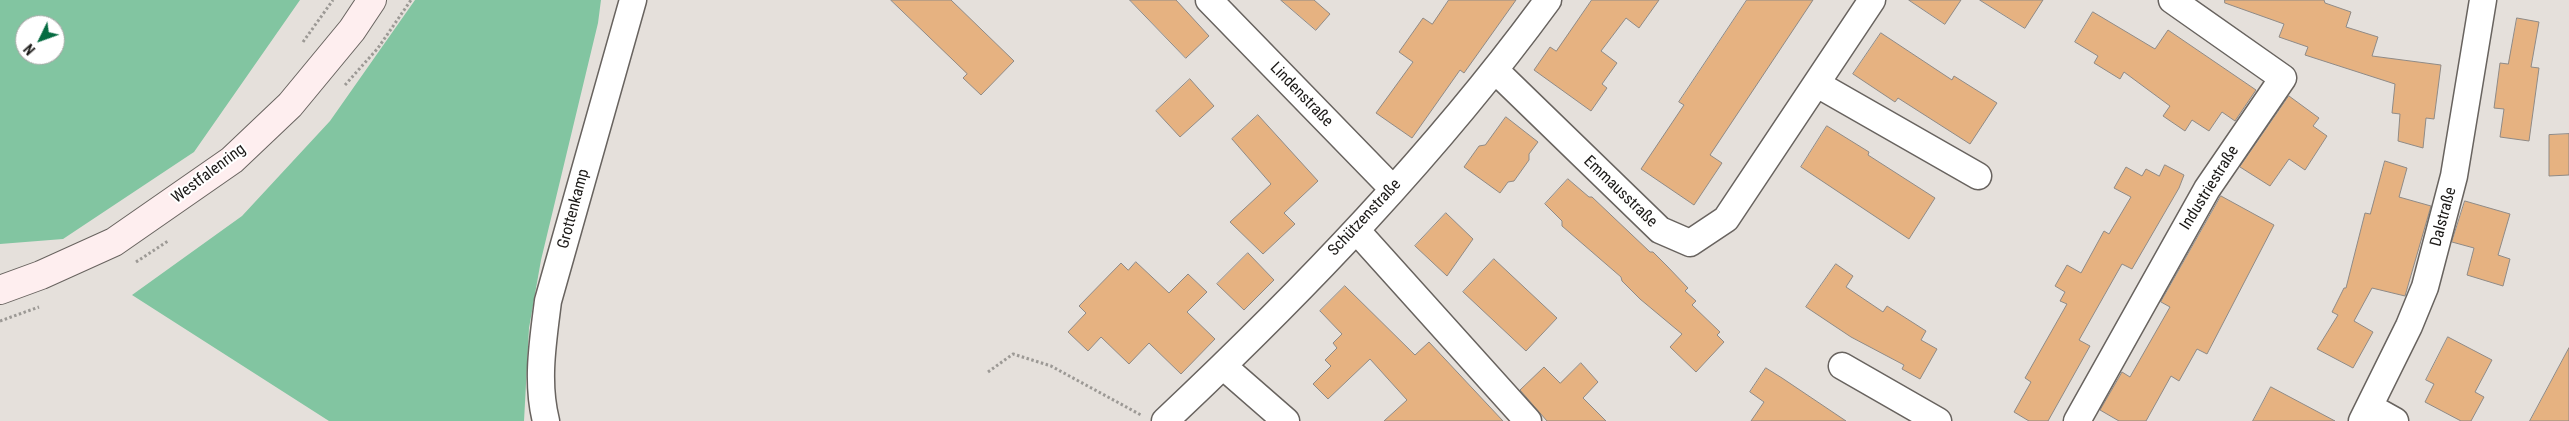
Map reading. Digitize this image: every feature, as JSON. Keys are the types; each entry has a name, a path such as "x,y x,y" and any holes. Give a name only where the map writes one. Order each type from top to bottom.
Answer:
{"main road":[{"name":"Westfalenring","path":"0,290 41,275 114,242 232,160 290,105 352,30 372,0"}],"street":[{"name":"Grottenkamp","path":"546,421 541,401 542,351 548,301 633,0"},
{"name":"Lindenstraße","path":"1210,0 1393,189"},
{"name":"Schützenstraße","path":"1154,419 1223,366 1356,230 1496,72 1548,0"},
{"name":"Emmausstraße","path":"1496,72 1660,230 1690,243 1726,220 1872,0"},
{"name":"Industriestraße","path":"2077,421 2207,189 2284,78 2172,0"},
{"name":"Dalstraße","path":"2366,414 2425,287 2454,176 2483,0"},
{"path":"1817,84 1978,176"},
{"path":"1356,230 1528,421"},
{"path":"1223,366 1286,421"},
{"path":"1842,366 1938,421"},
{"path":"2366,414 2395,421"}],"path":[{"path":"302,45 333,0"},
{"path":"988,372 1013,354 1051,366 1154,419"}],"green space":[{"path":"0,0 300,0 194,152 63,239 0,244"},
{"path":"415,0 601,0 598,23 541,260 529,328 524,421 329,421 132,295 242,216 330,121"}],"building":[{"path":"891,0 951,0 1014,61 981,95 963,78 967,74"},
{"path":"1130,0 1176,0 1209,36 1186,58"},
{"path":"1281,0 1314,0 1330,14 1316,30"},
{"path":"1449,0 1516,0 1464,73 1460,70 1412,138 1376,113 1413,62 1399,52 1423,18 1432,24"},
{"path":"1592,0 1659,0 1639,28 1626,18 1601,51 1617,63 1602,84 1607,88 1591,111 1534,70 1550,47 1556,51"},
{"path":"1747,0 1813,0 1710,155 1722,163 1694,205 1641,169 1684,105 1679,102"},
{"path":"1909,0 1961,0 1945,24"},
{"path":"1980,0 2043,0 2025,28"},
{"path":"2225,0 2324,0 2325,3 2351,12 2346,27 2378,37 2372,56 2441,65 2434,119 2426,118 2423,148 2398,141 2400,114 2392,113 2395,84 2305,55 2308,47 2279,37 2284,24 2225,3"},
{"path":"2093,12 2155,49 2168,30 2256,90 2235,121 2222,112 2209,131 2192,120 2185,131 2163,116 2170,106 2124,72 2120,79 2094,63 2098,56 2075,42"},
{"path":"2517,18 2539,22 2531,67 2539,68 2529,141 2500,137 2504,109 2494,108 2500,63 2508,64"},
{"path":"1881,33 1952,80 1954,76 1997,103 1970,144 1898,98 1895,102 1853,74"},
{"path":"1190,79 1214,106 1180,137 1156,111"},
{"path":"2289,96 2319,118 2313,126 2327,136 2305,170 2289,159 2270,186 2240,167"},
{"path":"1258,115 1318,181 1284,213 1295,224 1263,254 1230,222 1271,184 1232,139"},
{"path":"1506,117 1538,142 1529,154 1529,160 1514,181 1508,182 1500,193 1464,167 1479,146 1485,145"},
{"path":"1827,126 1869,152 1868,155 1935,198 1909,239 1801,167"},
{"path":"2569,134 2569,175 2549,176 2549,135"},
{"path":"2385,161 2407,168 2399,197 2431,206 2405,296 2372,288 2354,321 2373,332 2353,368 2317,349 2338,315 2332,312 2344,288 2346,288 2365,213 2370,214"},
{"path":"2165,165 2184,175 2179,188 2132,269 2122,264 2079,340 2090,346 2048,421 2029,421 2014,412 2031,382 2025,378 2067,304 2060,301 2065,292 2055,286 2067,265 2081,273 2104,231 2109,234 2131,197 2114,188 2126,167 2142,176 2146,169 2159,176"},
{"path":"1568,179 1589,197 1592,197 1667,266 1688,288 1685,291 1696,301 1692,305 1720,332 1717,335 1724,342 1696,372 1670,347 1682,334 1640,299 1622,281 1621,277 1562,226 1562,221 1545,204"},
{"path":"2221,196 2274,225 2207,354 2197,349 2179,381 2171,376 2146,421 2119,421 2100,410 2122,372 2130,377 2170,307 2161,302"},
{"path":"2465,201 2510,214 2498,255 2510,259 2503,286 2467,275 2474,248 2452,242"},
{"path":"1446,213 1473,239 1447,276 1415,246"},
{"path":"1248,253 1274,280 1244,310 1217,284"},
{"path":"1494,259 1557,318 1526,351 1463,292"},
{"path":"1136,262 1169,293 1188,274 1207,292 1187,312 1215,339 1181,374 1149,343 1129,364 1101,337 1088,351 1068,332 1086,313 1079,306 1121,263 1128,270"},
{"path":"1836,264 1853,276 1846,287 1883,312 1887,306 1926,331 1921,340 1937,349 1920,379 1902,369 1904,365 1851,337 1806,307"},
{"path":"1345,286 1415,355 1429,342 1503,421 1384,421 1407,400 1370,359 1328,399 1313,384 1331,366 1325,360 1337,348 1333,343 1342,334 1320,311"},
{"path":"2448,337 2492,360 2475,392 2484,397 2471,421 2461,421 2425,402 2434,384 2426,380"},
{"path":"2569,348 2569,421 2530,421"},
{"path":"1581,363 1598,382 1583,398 1606,421 1547,421 1520,390 1544,367 1560,383"},
{"path":"1766,368 1846,421 1751,421 1764,402 1750,392"},
{"path":"2271,387 2335,421 2253,421"}]}
